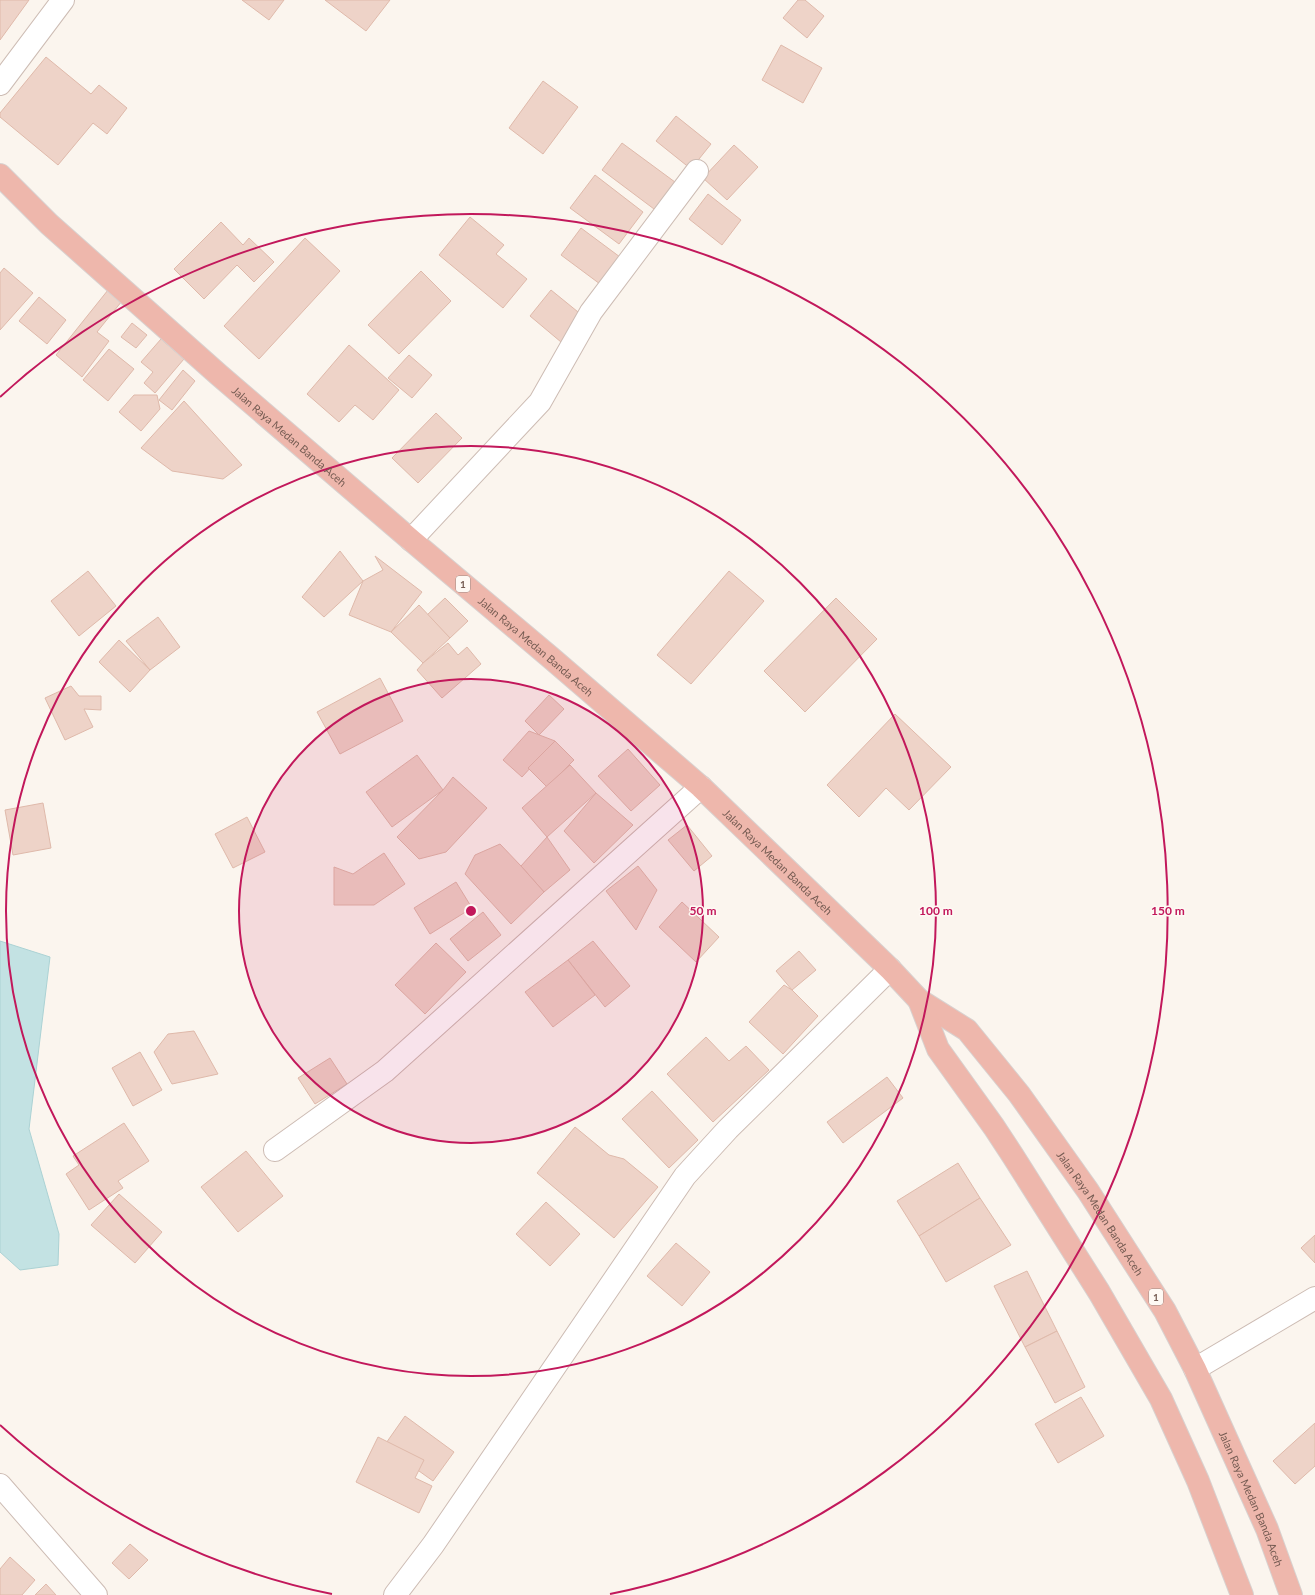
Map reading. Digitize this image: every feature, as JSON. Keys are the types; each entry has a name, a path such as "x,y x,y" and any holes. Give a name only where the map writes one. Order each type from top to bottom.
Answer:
{"highway":[{"name":"Jalan Raya Medan Banda Aceh","path":"0,175 49,224 219,376 701,787 890,969 919,1000 967,1030 1024,1100 1088,1191 1164,1311 1194,1369 1267,1529 1291,1595"},
{"name":"Jalan Raya Medan Banda Aceh","path":"919,1000 938,1049 1013,1156 1099,1292 1161,1399 1198,1480 1242,1595"}],"street":[{"path":"0,84 63,0"},
{"path":"411,540 540,402 591,312 697,171"},
{"path":"275,1150 385,1071 701,787"},
{"path":"395,1595 433,1544 685,1176 728,1129 890,969"},
{"path":"1194,1369 1315,1298"},
{"path":"0,1485 96,1595"}],"water":[{"path":"0,941 50,957 29,1129 59,1234 58,1265 20,1270 0,1252"}],"building":[{"path":"0,0 29,0 0,40"},
{"path":"242,0 284,0 269,20"},
{"path":"325,0 390,0 366,31"},
{"path":"798,0 805,0 824,16 807,38 783,18"},
{"path":"781,45 822,68 803,103 762,80"},
{"path":"46,57 91,94 99,85 127,108 107,134 93,123 58,165 0,117 0,113"},
{"path":"543,81 578,107 543,154 509,128"},
{"path":"676,116 711,144 691,169 656,141"},
{"path":"622,143 679,185 658,212 602,170"},
{"path":"734,145 758,167 727,200 703,178"},
{"path":"595,175 643,212 619,244 570,208"},
{"path":"708,194 741,220 722,245 689,219"},
{"path":"470,217 504,245 496,254 527,279 503,308 439,255"},
{"path":"221,222 243,245 249,238 274,262 254,282 237,265 204,299 174,269"},
{"path":"581,228 620,257 600,284 561,255"},
{"path":"305,238 340,271 259,359 224,326"},
{"path":"4,268 33,293 0,330 0,273"},
{"path":"421,271 451,301 399,354 368,325"},
{"path":"108,290 122,301 97,332 109,341 82,377 56,355"},
{"path":"551,290 583,316 561,342 530,316"},
{"path":"39,297 66,320 47,344 19,321"},
{"path":"132,323 147,335 136,348 121,337"},
{"path":"161,339 184,359 155,393 144,383 153,372 141,362"},
{"path":"349,345 399,390 373,420 355,405 339,422 307,394"},
{"path":"109,349 134,369 108,401 83,380"},
{"path":"409,355 432,375 412,398 388,378"},
{"path":"183,370 195,381 172,410 159,400"},
{"path":"134,395 157,395 160,409 141,431 119,412"},
{"path":"184,401 242,465 223,479 172,471 141,448"},
{"path":"436,413 462,438 418,483 392,458"},
{"path":"340,551 363,581 324,617 302,597"},
{"path":"375,556 422,592 391,632 349,615 363,581 383,570"},
{"path":"88,571 116,606 79,636 51,601"},
{"path":"729,571 764,601 691,684 657,655"},
{"path":"445,598 468,621 450,638 427,615"},
{"path":"836,598 877,639 805,712 764,671"},
{"path":"419,605 450,638 423,663 391,632"},
{"path":"158,617 180,647 150,670 126,641"},
{"path":"119,640 150,670 130,692 99,662"},
{"path":"448,643 458,655 467,647 481,664 442,698 417,670 423,663"},
{"path":"380,678 403,721 340,754 317,712"},
{"path":"71,686 79,696 101,696 101,710 84,709 93,727 65,740 45,698"},
{"path":"549,695 564,709 539,735 525,721"},
{"path":"895,714 951,767 909,810 886,788 859,817 827,785"},
{"path":"529,731 555,741 522,777 503,760"},
{"path":"555,741 574,760 547,787 528,768"},
{"path":"628,749 660,785 631,811 598,776"},
{"path":"417,755 443,790 392,827 366,792"},
{"path":"570,765 596,793 547,837 522,808"},
{"path":"453,777 487,808 446,852 419,859 397,837 443,790"},
{"path":"596,793 633,825 594,863 564,831"},
{"path":"43,803 51,848 13,855 5,810"},
{"path":"247,817 265,852 233,868 215,834"},
{"path":"687,825 712,856 694,871 668,840"},
{"path":"547,837 570,870 544,892 521,866"},
{"path":"500,844 544,892 511,924 465,874 475,855"},
{"path":"384,853 405,884 374,905 334,905 334,867 353,874"},
{"path":"638,866 657,890 636,930 606,891"},
{"path":"456,882 472,908 430,934 414,908"},
{"path":"682,902 719,937 696,962 659,927"},
{"path":"483,912 501,935 468,961 450,939"},
{"path":"593,941 630,986 605,1007 568,960"},
{"path":"436,943 466,972 425,1014 395,985"},
{"path":"799,951 816,970 792,990 776,971"},
{"path":"568,960 595,995 553,1027 525,992"},
{"path":"784,985 792,990 818,1016 783,1054 749,1022"},
{"path":"194,1031 218,1074 172,1084 154,1052 168,1034"},
{"path":"706,1037 729,1061 746,1046 769,1070 713,1122 667,1074"},
{"path":"140,1052 162,1090 133,1106 112,1068"},
{"path":"330,1058 347,1084 315,1104 298,1078"},
{"path":"887,1077 903,1098 843,1143 827,1122"},
{"path":"652,1091 698,1140 669,1168 622,1119"},
{"path":"124,1123 149,1161 118,1181 123,1188 89,1210 66,1174 79,1165 73,1156"},
{"path":"575,1127 609,1155 624,1159 658,1187 614,1238 537,1173"},
{"path":"246,1151 283,1196 238,1232 201,1187"},
{"path":"958,1163 980,1198 919,1236 897,1201"},
{"path":"119,1194 162,1232 135,1263 91,1225"},
{"path":"980,1198 1011,1245 946,1282 919,1236"},
{"path":"546,1202 580,1234 550,1266 516,1234"},
{"path":"1315,1235 1315,1263 1301,1248"},
{"path":"676,1243 710,1272 682,1306 647,1276"},
{"path":"1027,1271 1057,1331 1025,1347 994,1286"},
{"path":"1057,1331 1085,1387 1055,1403 1025,1347"},
{"path":"1081,1397 1104,1436 1058,1463 1035,1424"},
{"path":"405,1416 454,1452 433,1481 384,1446"},
{"path":"1315,1423 1315,1466 1295,1484 1273,1461"},
{"path":"378,1437 424,1460 415,1478 432,1486 419,1513 356,1482"},
{"path":"130,1544 148,1560 129,1579 112,1563"},
{"path":"10,1557 35,1580 22,1595 0,1595 0,1569"},
{"path":"46,1584 56,1595 35,1595"}]}
